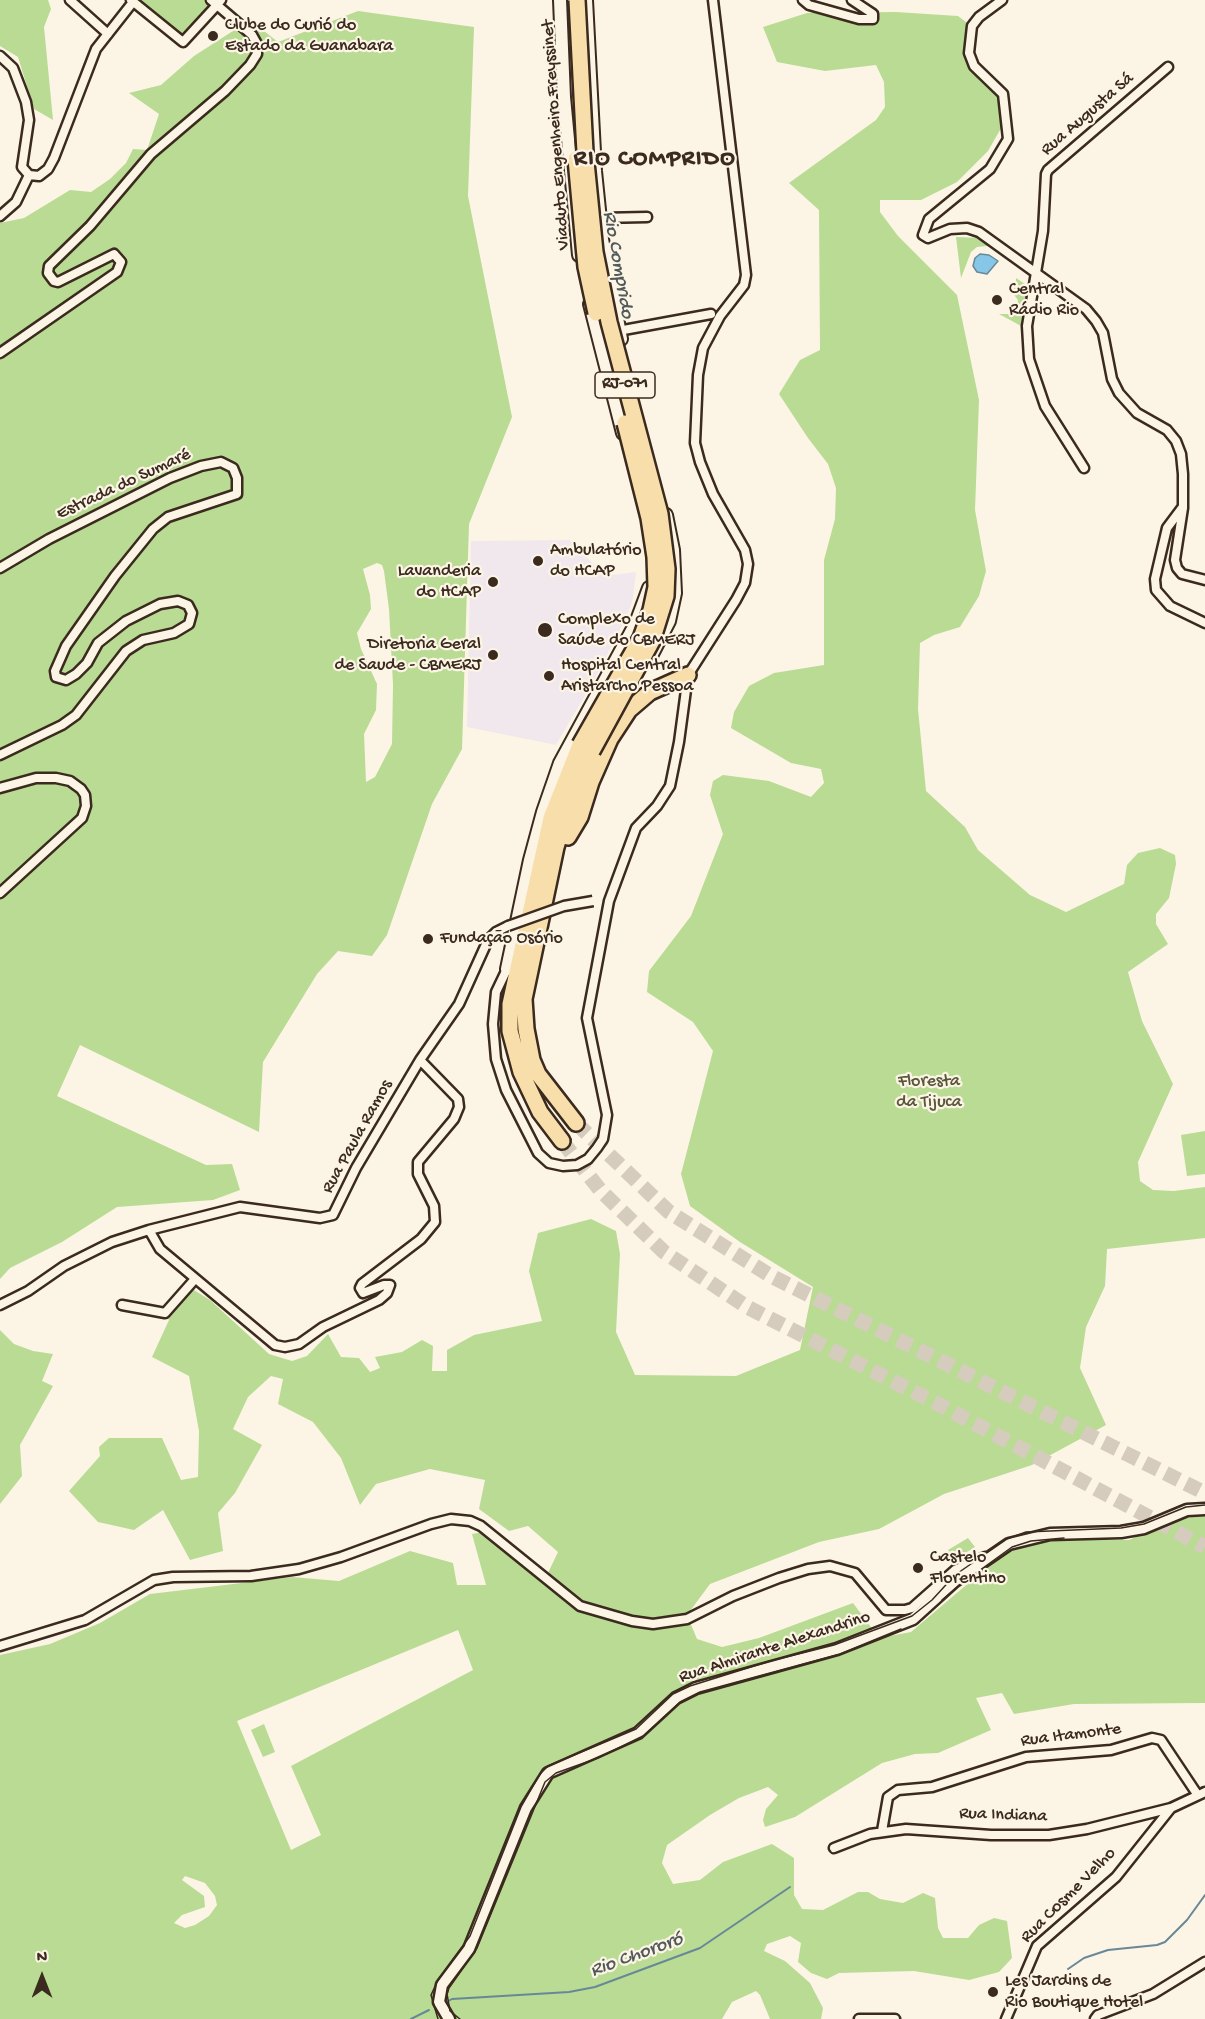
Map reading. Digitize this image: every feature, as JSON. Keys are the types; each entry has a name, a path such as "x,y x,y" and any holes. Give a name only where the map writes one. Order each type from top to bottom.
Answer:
{"highway":[{"name":"Viaduto Engenheiro Freyssinet","path":"567,0 578,200 586,267 649,518 656,573 651,610 641,638 586,748"},
{"name":"Viaduto Engenheiro Freyssinet","path":"577,0 585,152 595,252 609,322 660,514 668,569 666,596 652,641 586,748"},
{"path":"568,837 580,817 591,782 610,739 629,710 650,692 688,675"},
{"path":"524,1015 568,837 605,732"},
{"path":"576,1124 538,1074 528,1046 524,1015 525,986 556,847 586,748"},
{"path":"529,1092 513,1043 511,993 551,818 586,748"},
{"path":"507,969 501,1006 503,1036 511,1061 562,1141"}],"main road":[{"path":"507,969 543,812 560,763 636,623 650,587 648,530 582,275 575,230 564,96 560,0"},
{"path":"584,721 605,732 661,639 675,593 676,570 670,532 618,331 600,218 586,0"},
{"path":"561,14 587,13"},
{"path":"598,335 618,331"}],"street":[{"path":"70,0 108,34"},
{"path":"507,969 496,992 493,1024 496,1059 506,1090 538,1154 549,1163 563,1166 577,1165 588,1159 603,1139 607,1115 586,1018 609,901 636,828 667,793 672,781 688,675 736,600 745,583 748,564 745,550 713,494 695,443 698,375 703,348 715,324 744,285 746,275 713,0"},
{"path":"803,0 809,6 859,20 873,20 873,14 852,0"},
{"path":"1002,0 979,17 972,26 969,53 974,66 1003,94 1008,139 990,169 929,219 923,235 928,238 951,229 967,228 979,232 1091,315 1103,333 1112,380 1119,393 1137,412 1167,430 1176,441 1181,454 1183,508 1175,560 1182,574 1205,580"},
{"path":"0,56 13,68 26,102 28,120 22,167 29,175 39,176 50,166 79,98 90,61 132,1 183,42 216,2 252,35 257,44 257,54 225,91 151,154 90,226 49,266 48,273 54,281 58,282 114,254 121,262 117,272 0,353"},
{"name":"Rua Augusta Sá","path":"1084,468 1045,406 1029,358 1027,326 1037,274 1048,170 1168,68"},
{"path":"0,216 16,202 29,175"},
{"path":"600,218 646,217"},
{"path":"618,331 711,314"},
{"name":"Estrada do Sumaré","path":"0,568 49,539 190,470 221,462 233,468 237,478 237,494 168,517 153,529 115,576 78,628 58,662 56,677 66,680 76,674 87,663 98,643 126,621 160,604 178,601 188,605 192,613 189,624 174,633 143,640 126,651 76,715 62,725 0,755"},
{"path":"1183,508 1171,519 1167,528 1155,579 1156,590 1170,606 1205,622"},
{"path":"0,788 36,778 56,778 70,781 81,789 85,795 86,806 82,818 0,892"},
{"name":"Rua Paula Ramos","path":"0,1305 28,1291 64,1266 112,1242 149,1230 240,1207 320,1218 333,1215 340,1205 356,1168 420,1060 459,1004 491,935 508,926 575,902 609,901"},
{"path":"149,1230 160,1249 267,1339 285,1347 299,1344 323,1327 387,1293 390,1289 387,1284 366,1293 361,1292 360,1288 422,1239 435,1222 434,1206 417,1168 420,1156 454,1119 459,1107 458,1099 420,1060"},
{"path":"122,1305 165,1313 195,1279"},
{"name":"Rua Almirante Alexandrino","path":"449,2019 439,2002 442,1984 470,1949 526,1808 548,1773 638,1733 676,1698 696,1688 837,1649 913,1619 955,1581 1009,1544 1028,1538 1121,1532 1144,1528 1187,1510 1205,1509"},
{"path":"0,1647 85,1620 154,1580 173,1577 251,1576 298,1569 341,1557 431,1524 452,1519 470,1521 482,1526 580,1606 632,1621 653,1624 687,1619 733,1596 779,1578 808,1569 830,1566 855,1573 886,1610 905,1610 912,1608 955,1570 994,1554"},
{"name":"Rua Itamonte","path":"882,1831 888,1797 898,1790 932,1787 1026,1757 1111,1750 1152,1738 1161,1740 1201,1793"},
{"name":"Rua Cosme Velho","path":"1006,2019 1037,1946 1116,1877 1171,1808 1201,1793"},
{"name":"Rua Indiana","path":"834,1848 882,1831 927,1829 991,1835 1049,1835 1097,1827 1171,1808"},
{"path":"1095,2019 1098,2015 1153,1994 1175,1978 1205,1962"},
{"path":"858,2019 896,2019"}],"shaded area":[{"name":"Complexo de Saúde do CBMERJ","path":"570,540 605,576 636,572 633,598 627,616 594,680 556,745 467,727 471,541"}],"green space":[{"path":"0,0 48,0 51,9 44,27 53,120 34,109 18,57 0,46"},
{"path":"134,0 204,0 209,4 182,38"},
{"path":"358,11 474,27 468,196 512,417 469,524 462,749 432,804 387,935 372,956 338,951 317,974 263,1062 259,1132 80,1045 57,1096 206,1165 232,1164 240,1190 213,1200 117,1207 62,1242 10,1268 0,1279 0,223 24,218 70,190 91,192 110,179 126,163 133,149 147,150 159,114 129,93 161,85 194,56 250,20 278,42","holes":["377,563 382,565 389,609 393,685 392,744 375,777 366,782 364,734 376,710 377,684 361,649 357,633 371,609 363,569"]},
{"name":"Floresta da Tijuca","path":"896,12 958,16 974,28 969,57 1001,90 1004,123 988,151 957,182 921,200 880,200 880,212 898,236 957,295 979,400 975,510 986,571 979,596 960,627 934,635 920,643 918,709 926,791 965,827 978,850 1030,895 1066,912 1124,884 1127,865 1138,853 1160,848 1175,855 1176,864 1169,898 1156,914 1156,924 1168,944 1128,972 1142,1021 1173,1084 1138,1162 1140,1181 1153,1190 1174,1191 1205,1187 1205,1238 1107,1249 1105,1286 1086,1327 1080,1368 1106,1425 1032,1465 944,1494 879,1529 819,1542 710,1584 687,1615 697,1639 722,1647 759,1638 853,1603 879,1638 911,1632 1005,1552 1058,1538 1129,1540 1181,1516 1205,1515 1205,1703 1074,1704 1014,1714 1002,1693 976,1698 991,1730 938,1753 915,1754 882,1763 795,1817 765,1827 763,1820 766,1809 778,1795 768,1787 739,1798 667,1845 662,1863 673,1884 700,1880 723,1862 772,1844 794,1858 794,1895 802,1909 823,1910 858,1892 868,1892 880,1899 903,1903 923,1893 935,1898 938,1928 943,1938 968,1938 979,1925 994,1918 1007,1921 1012,1958 999,1972 969,1980 914,1971 839,1973 827,1979 811,1973 798,1962 801,1943 790,1936 767,1944 764,1951 785,1961 810,1983 823,2008 821,2019 770,2019 756,1991 732,2002 722,2019 0,2019 0,1655 50,1644 100,1623 150,1594 292,1577 339,1581 410,1551 453,1563 457,1585 486,1585 472,1534 490,1531 547,1575 558,1552 528,1526 509,1531 479,1509 485,1480 430,1469 376,1484 360,1505 341,1458 313,1422 278,1404 283,1379 271,1376 248,1397 233,1429 262,1445 235,1493 218,1513 223,1551 190,1560 163,1510 134,1530 98,1522 69,1491 100,1456 99,1447 109,1438 162,1438 181,1480 198,1477 199,1431 189,1376 152,1357 169,1320 165,1314 189,1287 210,1300 269,1354 292,1361 307,1356 328,1334 341,1357 359,1358 370,1372 380,1368 375,1357 402,1352 422,1340 433,1346 432,1371 447,1371 447,1350 474,1335 542,1321 529,1271 538,1233 591,1219 616,1231 620,1254 616,1332 635,1375 736,1376 800,1350 813,1287 740,1242 690,1206 681,1174 713,1051 693,1022 647,992 649,971 691,916 723,834 710,795 713,781 723,775 769,781 811,797 824,783 821,769 791,763 731,728 734,712 749,686 774,673 824,665 824,560 835,519 836,488 828,464 779,394 800,360 820,350 819,210 789,183 876,120 885,107 884,82 876,65 825,71 777,62 763,27 807,13","holes":["458,1630 473,1670 291,1766 321,1835 291,1850 237,1721","185,1876 205,1883 215,1896 217,1905 209,1916 185,1928 174,1923 182,1915 205,1907 204,1896 182,1880"]},
{"path":"956,237 981,238 990,242 987,246 977,247 971,252 961,278"},
{"path":"1016,278 1028,286 1023,327 999,314 1011,314 1017,308 1018,300 1012,292 1016,285"},
{"path":"1205,1131 1205,1174 1187,1176 1181,1135"},
{"path":"0,1330 14,1344 33,1351 53,1354 42,1381 53,1386 20,1445 22,1476 0,1504"},
{"path":"968,1538 975,1547 954,1560 948,1550"},
{"path":"264,1724 275,1752 263,1757 251,1730"}],"water":[{"path":"980,254 989,255 998,261 987,274 977,272 973,266 975,258"}],"waterway":[{"name":"Rio Chororó","path":"443,2004 452,1999 569,1992 595,1987 700,1948 790,1887"},
{"path":"1068,1969 1084,1958 1108,1950 1157,1945 1165,1942 1187,1920 1205,1895"},
{"name":"Rio Chororó","path":"411,2019 429,2010"}],"tunnel":[{"path":"576,1123 669,1212 771,1276 1205,1493"},
{"path":"562,1141 600,1190 664,1252 747,1307 940,1405 1205,1547"}],"tram line":[{"path":"438,2019 431,1995 438,1980 470,1936 521,1807 540,1774 548,1766 636,1729 673,1694 690,1686 770,1661 834,1645 912,1616 932,1600 955,1575 1007,1539 1026,1532 1121,1528 1144,1524 1186,1507 1205,1505"},
{"path":"942,1600 1012,1547 1031,1541 1064,1538"},
{"path":"460,2019 450,2011 447,1994 449,1988 477,1948 545,1782 556,1773 598,1758 643,1736 680,1702 700,1692 840,1654 901,1629"}],"place":[{"name":"Clube do Curió do Estado da Guanabara","path":"213,36"},
{"name":"Central Rádio Rio","path":"997,300"},
{"name":"Ambulatório do HCAP","path":"538,561"},
{"name":"Lavanderia do HCAP","path":"493,582"},
{"name":"Complexo de Saúde do CBMERJ","path":"545,630"},
{"name":"Diretoria Geral de Saude - CBMERJ","path":"493,655"},
{"name":"Hospital Central Aristarcho Pessoa","path":"549,676"},
{"name":"Fundação Osório","path":"428,939"},
{"name":"Castelo Florentino","path":"918,1568"},
{"name":"Les Jardins de Rio Boutique Hotel","path":"993,1992"}],"district":[{"name":"RIO COMPRIDO","path":"655,160"}],"water label":[{"name":"Rio Comprido","path":"617,265"}]}
